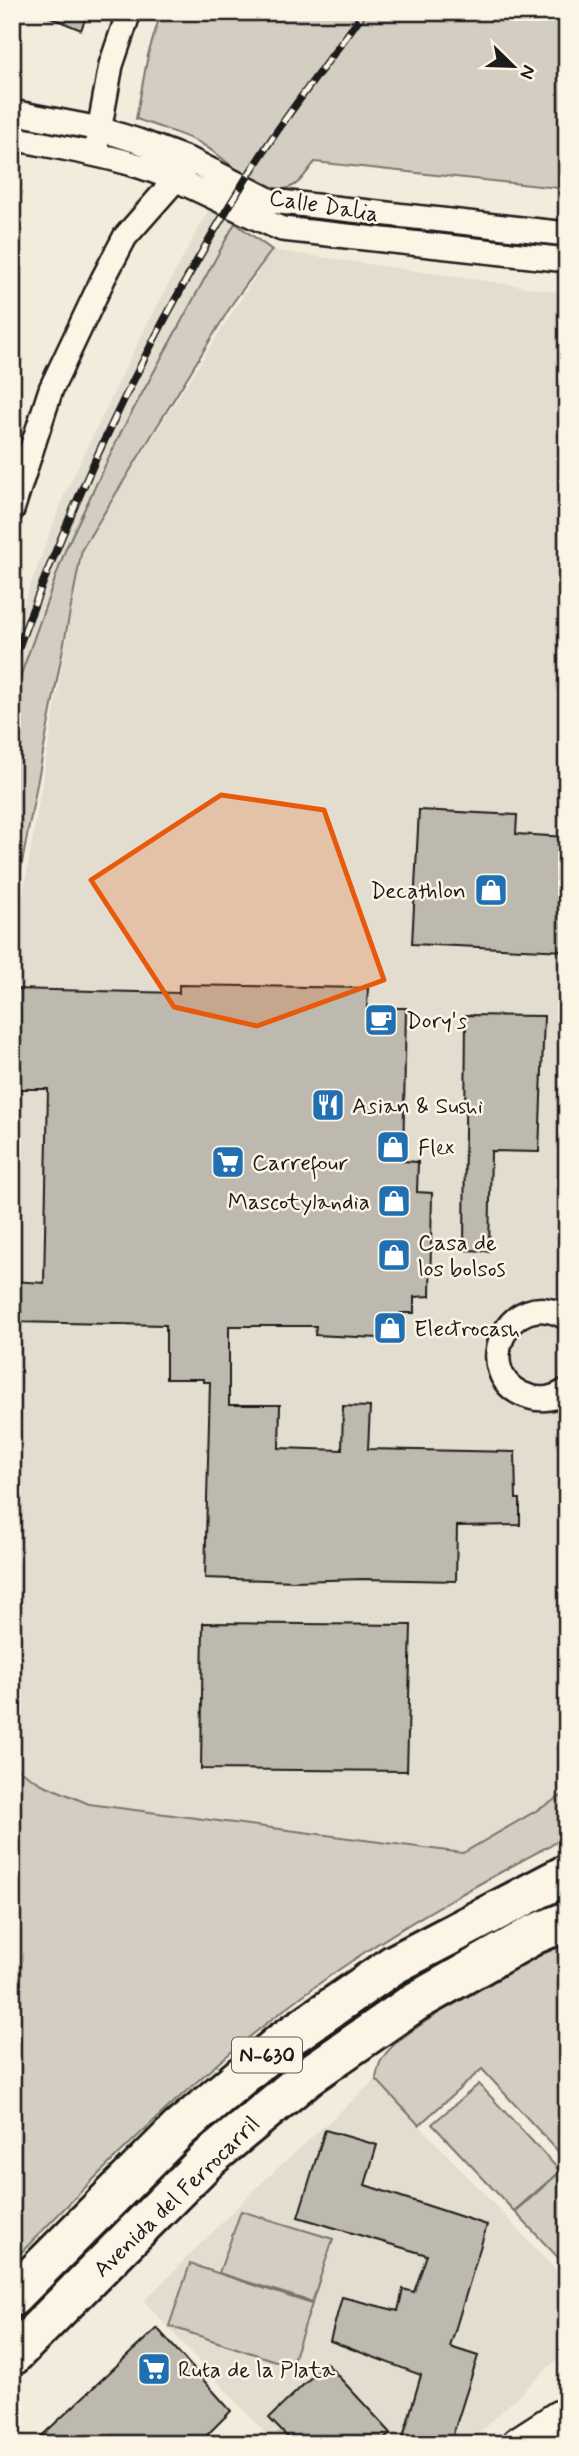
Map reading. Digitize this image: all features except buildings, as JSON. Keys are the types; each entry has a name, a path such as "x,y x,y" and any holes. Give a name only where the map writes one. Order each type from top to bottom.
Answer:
{"highway":[{"name":"Avenida del Ferrocarril","path":"12,2297 179,2129 282,2042 393,1965 567,1874"},
{"name":"Avenida del Ferrocarril","path":"12,2356 209,2158 308,2076 415,2002 535,1934 567,1921"}],"main road":[{"path":"518,2444 567,2415"}],"street":[{"path":"94,155 111,65 129,12"},
{"name":"Calle Dalia","path":"12,112 100,129 192,161 271,201 567,234"},
{"name":"Calle Dalia","path":"12,138 130,163 211,194 282,229 567,260"},
{"path":"12,510 51,389 103,279 125,237 192,161"},
{"path":"567,1318 548,1310 525,1313 513,1320 505,1330 497,1354 504,1378 522,1394 538,1399 551,1398 567,1390"}],"highlighted area":[{"path":"221,795 324,810 384,980 257,1026 174,1007 91,880"}],"shaded area":[{"path":"161,12 567,12 567,189 315,162 300,181 288,188 276,189 253,181 198,142 136,119 148,55"},
{"path":"209,209 235,223 121,432 66,548 12,700 12,634 65,493 145,328"},
{"path":"235,223 272,250 234,301 82,549 12,915 12,700 66,548 121,432"},
{"path":"272,250 567,293 567,1793 463,1853 89,1804 42,1784 12,1766 12,960 82,549"},
{"path":"12,1766 42,1784 89,1804 463,1853 567,1793 567,1836 381,1941 263,2026 134,2139 12,2262"},
{"path":"567,1942 567,2161 482,2069 419,2125 376,2079 386,2054 395,2044 456,2001 511,1969"},
{"path":"376,2079 567,2282 567,2350 467,2444 275,2444 144,2301 258,2186"},
{"path":"479,2084 560,2171 514,2211 432,2124"},
{"path":"560,2172 567,2179 567,2267 515,2212"},
{"path":"241,2211 333,2239 312,2302 219,2273"},
{"path":"190,2264 312,2304 291,2366 169,2326"}],"railway":[{"path":"12,665 93,464 157,333 192,269 267,146 364,12"}],"place":[{"name":"Decathlon","path":"491,890"},
{"name":"Dory's","path":"381,1020"},
{"name":"Asian & Sushi","path":"328,1105"},
{"name":"Flex","path":"393,1147"},
{"name":"Carrefour","path":"228,1162"},
{"name":"Mascotylandia","path":"394,1201"},
{"name":"Casa de los bolsos","path":"394,1255"},
{"name":"Electrocash","path":"390,1328"},
{"name":"Ruta de la Plata","path":"154,2369"}]}
